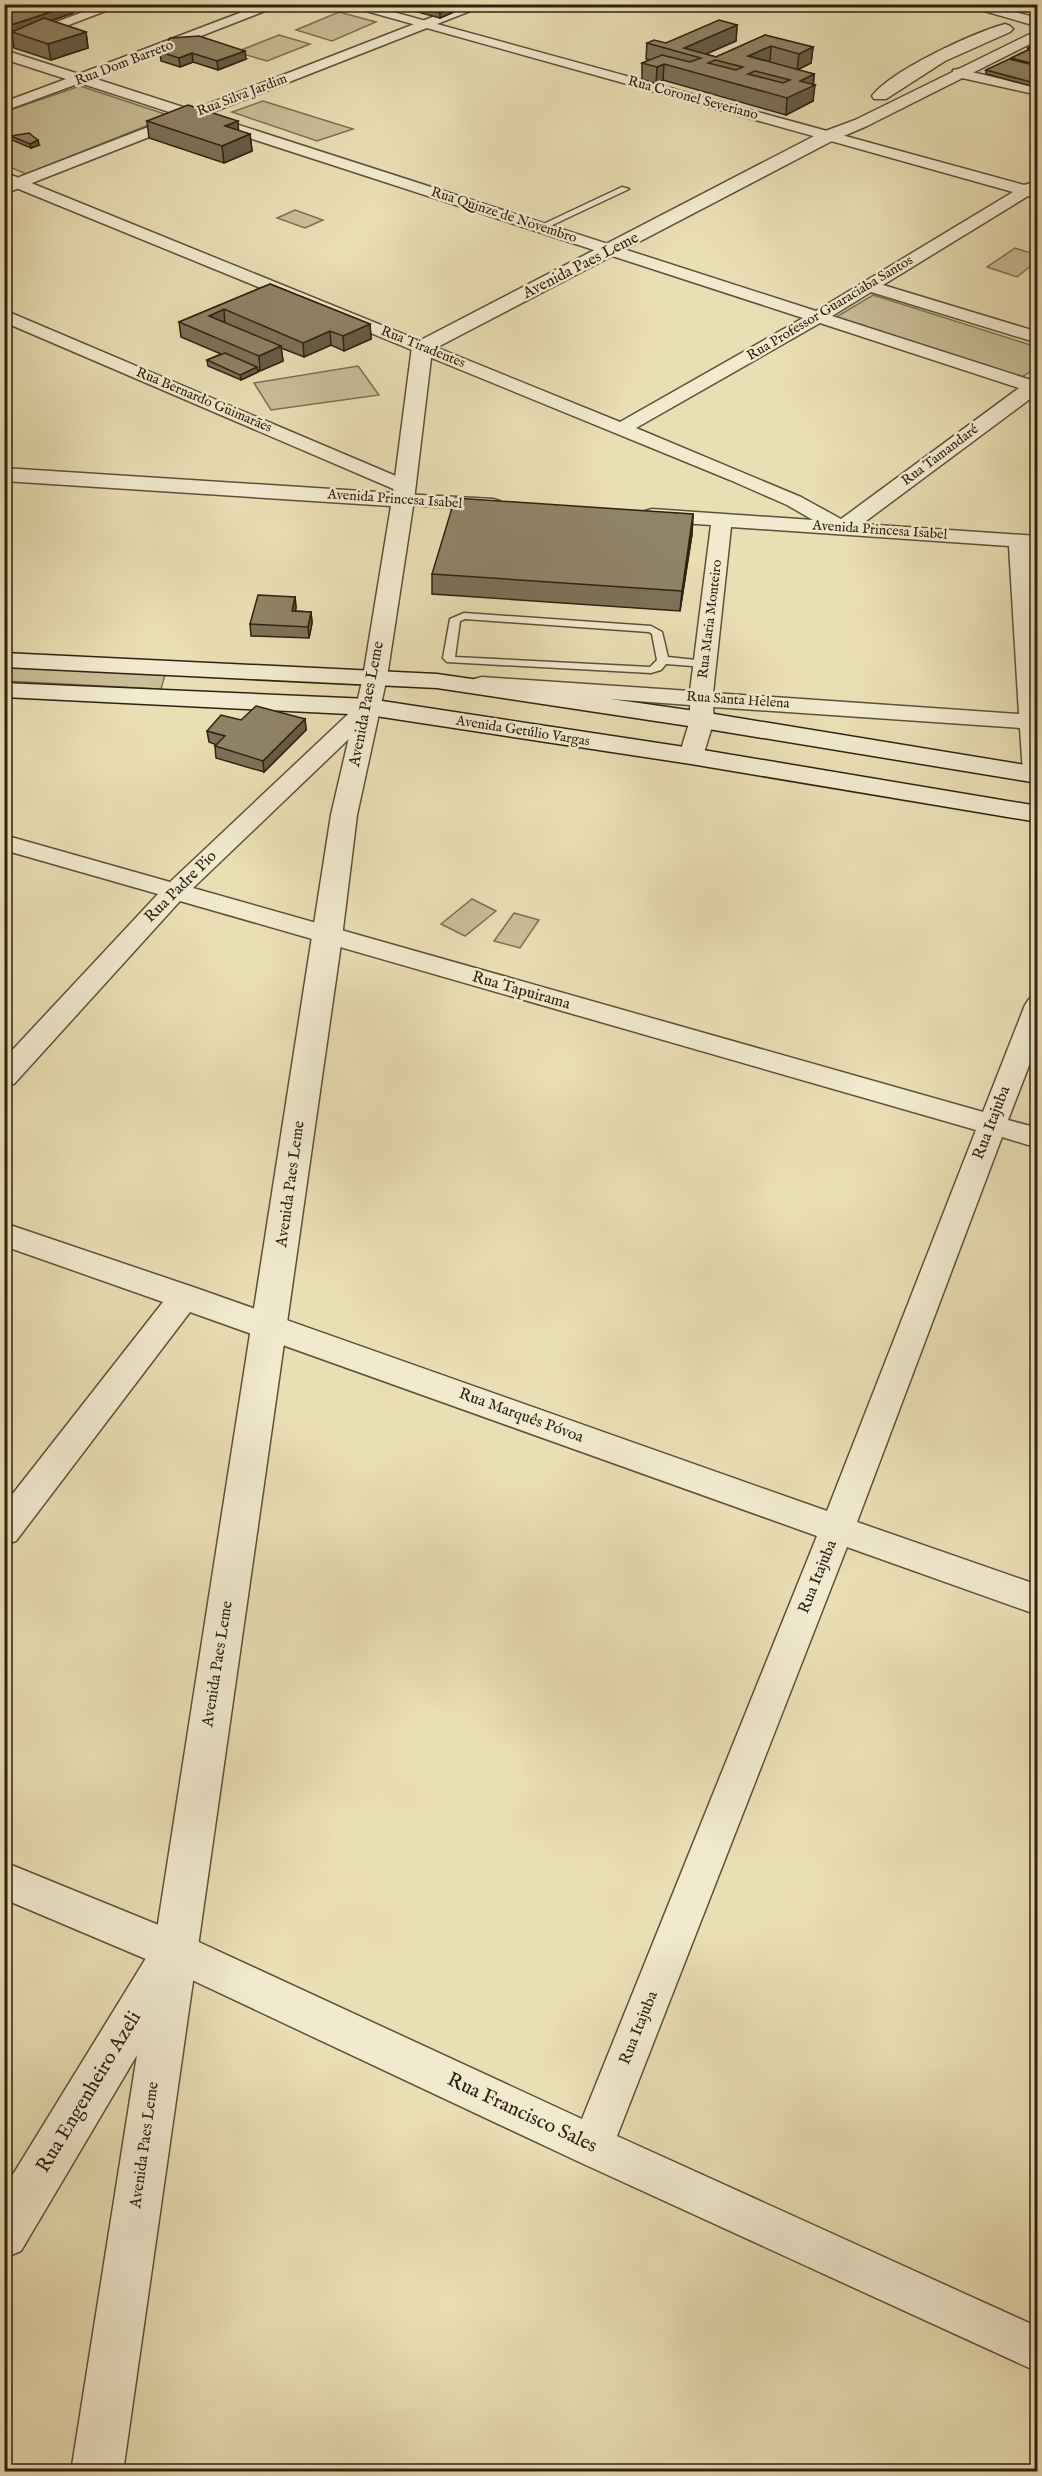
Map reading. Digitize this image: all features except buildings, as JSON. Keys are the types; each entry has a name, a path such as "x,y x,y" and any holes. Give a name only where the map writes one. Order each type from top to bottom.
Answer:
{"street":[{"path":"82,4 101,10"},
{"path":"4,44 118,4"},
{"name":"Rua Dom Barreto","path":"4,107 277,4"},
{"name":"Rua Coronel Severiano","path":"347,4 829,136 1033,189"},
{"name":"Rua Silva Jardim","path":"10,183 481,4"},
{"path":"966,4 1033,19"},
{"path":"829,136 917,68 963,44 1033,19"},
{"path":"829,136 1038,34"},
{"name":"Rua Quinze de Novembro","path":"4,54 1036,386"},
{"path":"958,73 1038,91"},
{"name":"Avenida Paes Leme","path":"97,2472 328,937 344,815 372,692 403,493 422,347 829,136"},
{"name":"Rua Tiradentes","path":"10,183 422,347 784,496 841,526"},
{"name":"Rua Professor Guaraciaba Santos","path":"621,429 818,317 1033,189"},
{"path":"868,286 1038,338"},
{"name":"Rua Bernardo Guimarães","path":"4,315 403,493"},
{"name":"Rua Tamandaré","path":"841,526 1036,386"},
{"name":"Avenida Princesa Isabel","path":"4,474 403,493 509,506"},
{"name":"Avenida Princesa Isabel","path":"628,513 841,526 1028,541"},
{"name":"Rua Maria Monteiro","path":"691,756 702,708 722,519"},
{"path":"1028,541 1036,774"},
{"name":"Avenida Getúlio Vargas","path":"4,660 372,692 691,756 1038,814"},
{"name":"Avenida Getúlio Vargas","path":"4,690 372,692 437,681 702,708 1036,774"},
{"name":"Rua Santa Helena","path":"437,681 563,689 702,708 1034,722"},
{"name":"Rua Padre Pio","path":"4,1077 175,891 372,692"},
{"name":"Rua Tapuirama","path":"4,842 328,937 1038,1138"},
{"name":"Rua Itajuba","path":"592,2146 837,1529 1038,1005"},
{"name":"Rua Marquês Póvoa","path":"4,1234 270,1326 1038,1600"},
{"path":"4,1531 185,1296"},
{"name":"Rua Francisco Sales","path":"4,1880 174,1951 1038,2350"},
{"name":"Rua Engenheiro Azeli","path":"4,2234 174,1951"}],"lane":[{"path":"541,226 625,189"},
{"path":"464,616 651,629 657,632 663,660 657,668 651,670 570,666 451,660 448,658 455,619 464,616"},
{"path":"663,660 705,664"},
{"path":"563,689 570,666"}],"shaded area":[{"path":"339,12 376,22 332,41 296,30"},
{"path":"279,35 310,44 267,61 236,52"},
{"path":"80,86 171,116 26,174 5,165 4,112"},
{"path":"263,101 353,129 317,141 232,112"},
{"path":"295,210 323,220 305,228 277,218"},
{"path":"1015,248 1037,255 1037,261 1017,277 987,267"},
{"path":"873,295 1037,347 1037,367 1021,378 836,317"},
{"path":"358,366 379,395 271,410 254,383"},
{"path":"4,667 165,675 161,689 5,681"},
{"path":"472,899 496,911 465,936 441,924"},
{"path":"514,913 539,920 520,948 494,941"}]}
